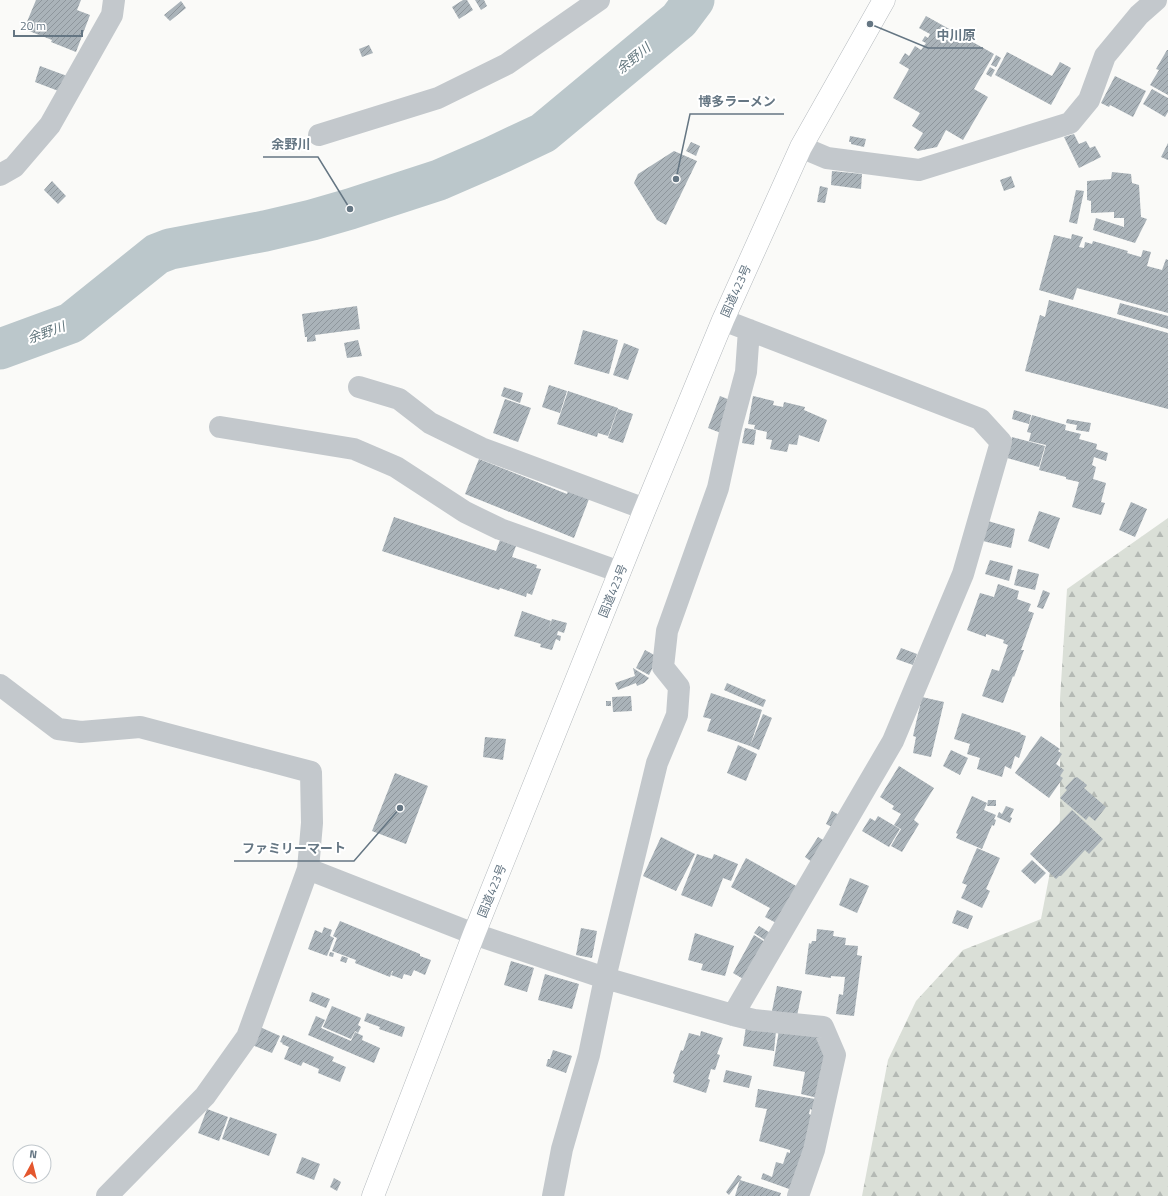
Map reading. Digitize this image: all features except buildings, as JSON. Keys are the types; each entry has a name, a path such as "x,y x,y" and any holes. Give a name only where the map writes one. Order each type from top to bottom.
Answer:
{"highway":[{"name":"国道423号","path":"373,1196 474,934 645,509 723,320 801,147 884,0"}],"street":[{"path":"0,175 14,167 50,125 112,15 114,0"},
{"path":"319,135 438,98 507,64 599,0"},
{"path":"801,147 827,158 919,170 1070,123 1089,100 1105,56 1139,15 1156,0"},
{"path":"723,320 980,419 1001,442 963,574 893,742 734,1016"},
{"path":"553,1196 562,1149 589,1055 657,763 677,714 679,686 663,667 667,631 718,488 731,428 746,372 749,330"},
{"path":"358,387 399,399 430,424 481,448 645,509"},
{"path":"220,427 354,449 396,467 465,512 500,529 620,572"},
{"path":"0,685 58,729 81,732 140,727 311,772 312,823 308,869 247,1037 205,1096 107,1196"},
{"path":"308,869 474,934 606,978 734,1016 754,1020 823,1026 835,1055 814,1150 798,1196"}],"green space":[{"path":"1168,518 1168,1196 862,1196 888,1060 916,1001 963,950 1041,919 1060,820 1060,699 1067,589"}],"waterway":[{"name":"余野川","path":"0,349 71,323 157,254 170,249 265,231 350,209 439,180 543,133 679,20 694,0"}],"place":[{"name":"中川原","path":"870,24"},
{"name":"博多ラーメン","path":"676,179"},
{"name":"余野川","path":"350,209"},
{"name":"ファミリーマート","path":"400,808"}]}
